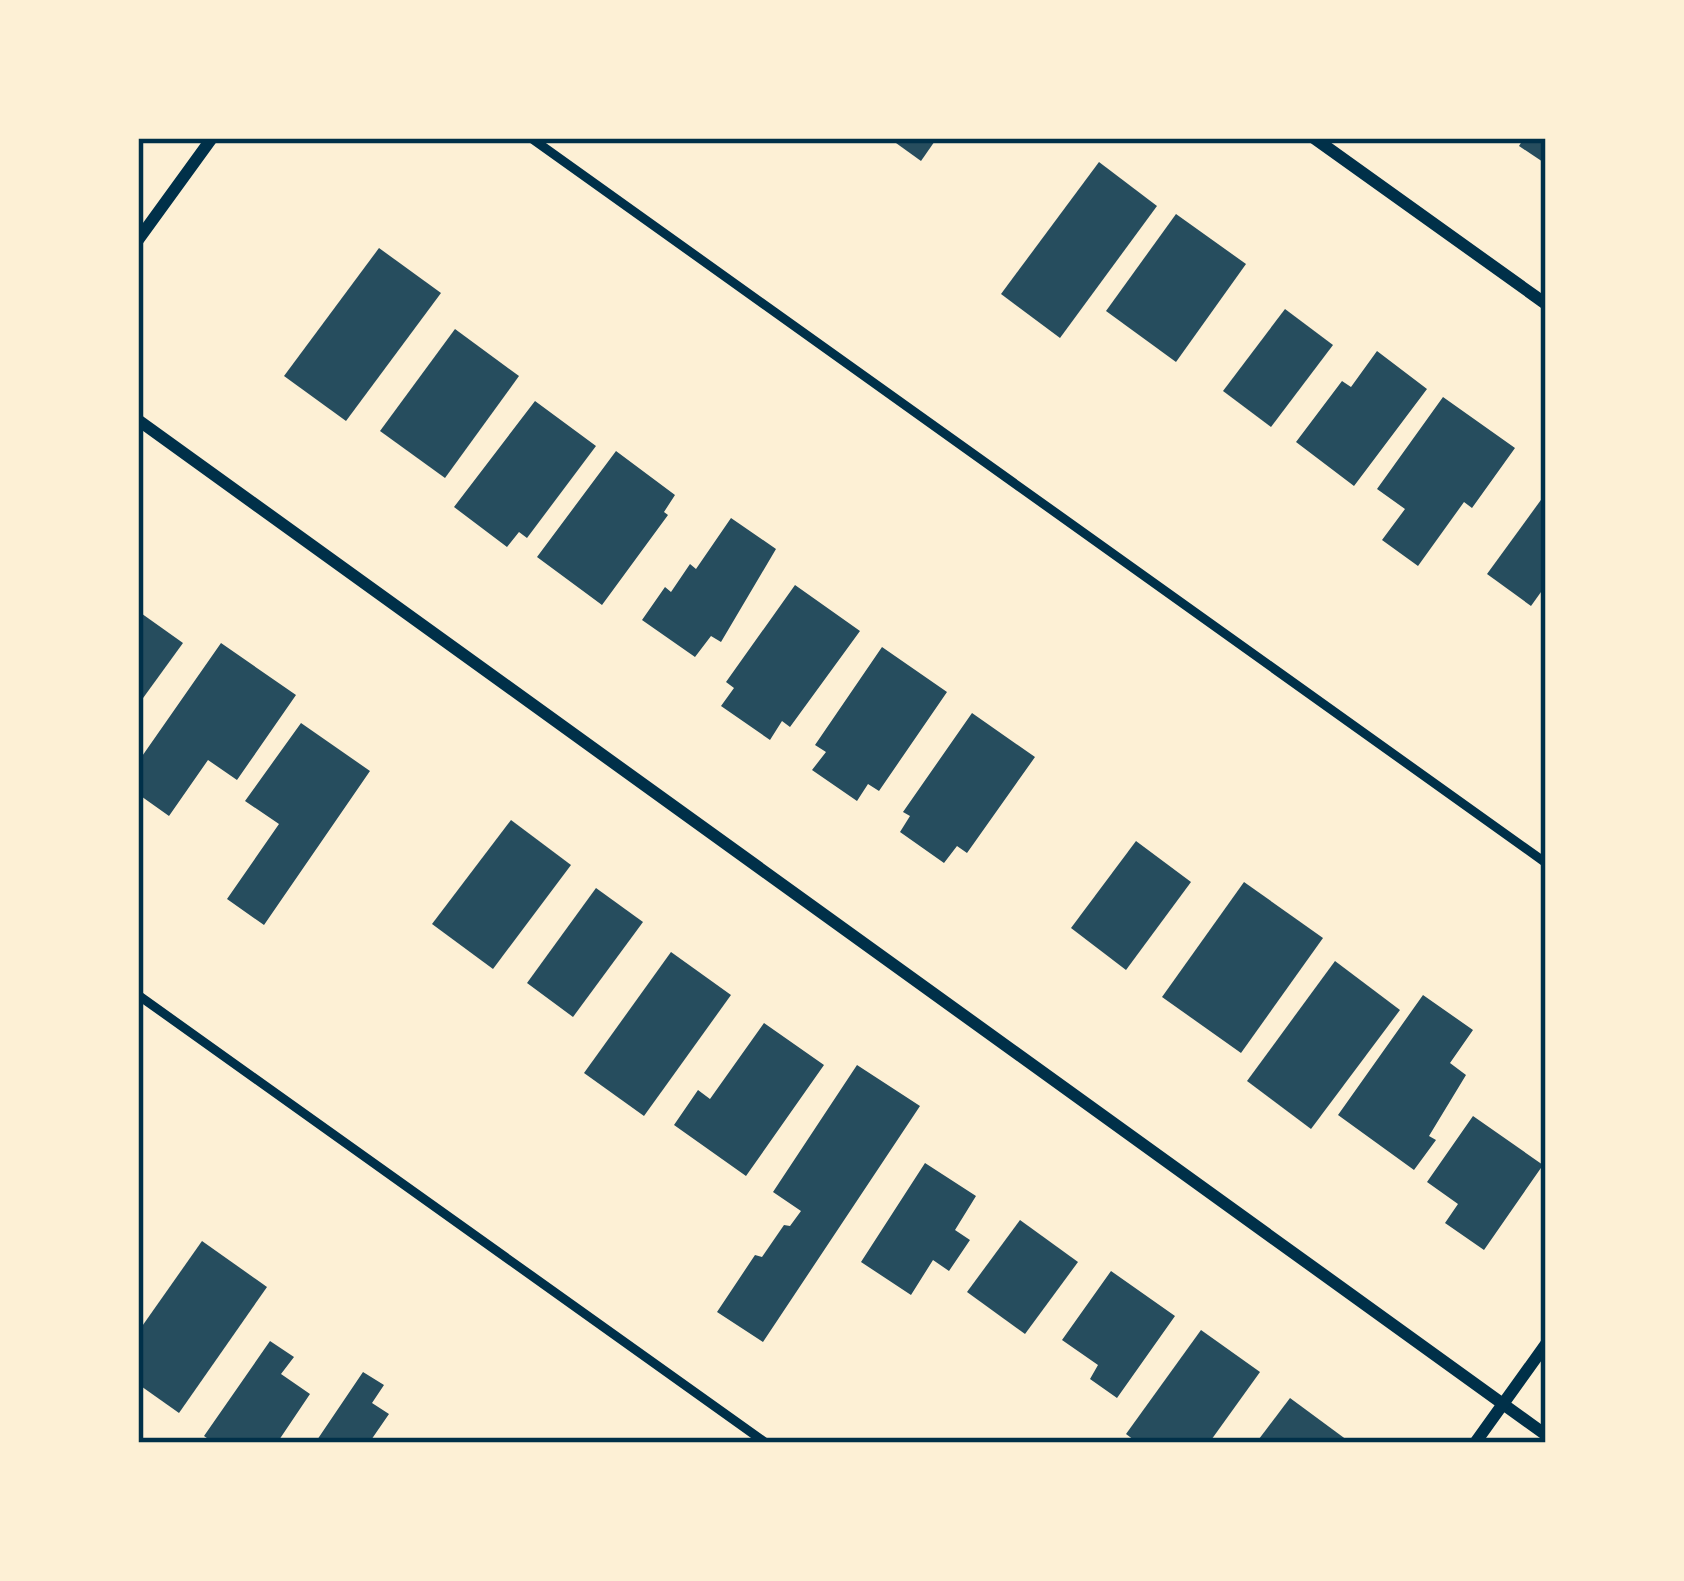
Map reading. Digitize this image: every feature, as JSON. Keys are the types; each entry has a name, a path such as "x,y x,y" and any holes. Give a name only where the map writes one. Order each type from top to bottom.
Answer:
{"street":[{"path":"138,240 212,138"},
{"path":"1314,138 1546,304"},
{"path":"138,420 1546,1435"},
{"path":"1475,1443 1546,1344"}],"lane":[{"path":"531,138 1546,863"},
{"path":"138,995 766,1443"}],"building":[{"path":"889,138 937,138 921,161"},
{"path":"1524,138 1546,138 1546,164 1519,146"},
{"path":"1099,162 1157,206 1060,338 1001,294"},
{"path":"1176,214 1246,264 1176,362 1106,311"},
{"path":"379,248 441,293 346,421 284,376"},
{"path":"1285,309 1333,345 1271,427 1223,391"},
{"path":"455,329 519,376 445,478 380,431"},
{"path":"1377,351 1427,389 1354,486 1296,442 1342,381 1351,387"},
{"path":"1443,397 1515,448 1472,508 1464,502 1418,566 1382,540 1405,509 1377,489"},
{"path":"535,401 596,446 527,538 519,532 507,547 454,507"},
{"path":"616,451 675,495 664,512 668,515 602,605 537,557"},
{"path":"1546,493 1546,585 1531,606 1487,574"},
{"path":"731,518 776,549 721,642 711,636 695,657 642,620 665,587 671,592 690,564 696,569"},
{"path":"795,585 860,631 790,727 782,721 770,740 721,706 734,688 726,682"},
{"path":"138,611 183,643 138,705"},
{"path":"221,643 296,695 237,780 208,760 169,816 138,794 138,762"},
{"path":"882,647 947,692 879,791 868,784 857,801 812,770 826,752 815,745"},
{"path":"972,713 1035,757 967,853 957,846 944,863 900,832 910,816 903,812"},
{"path":"301,723 370,771 264,925 227,899 279,824 245,801"},
{"path":"511,820 571,865 493,969 432,924"},
{"path":"1136,841 1191,882 1126,970 1071,928"},
{"path":"1244,882 1323,938 1241,1053 1162,997"},
{"path":"596,888 643,922 573,1017 527,983"},
{"path":"671,952 731,995 644,1116 584,1073"},
{"path":"1335,961 1400,1010 1311,1129 1247,1081"},
{"path":"1423,995 1473,1030 1450,1063 1466,1075 1429,1136 1436,1140 1414,1170 1338,1115"},
{"path":"764,1023 824,1065 746,1176 674,1125 698,1090 710,1099"},
{"path":"857,1065 920,1106 763,1342 717,1312 755,1255 762,1257 784,1225 790,1226 801,1211 773,1192"},
{"path":"1473,1116 1543,1165 1484,1250 1445,1223 1458,1204 1427,1182"},
{"path":"925,1163 976,1196 955,1230 970,1240 949,1271 933,1260 911,1295 861,1262"},
{"path":"1020,1220 1078,1262 1025,1334 967,1292"},
{"path":"202,1241 267,1287 179,1413 138,1384 138,1332"},
{"path":"1111,1271 1175,1316 1117,1398 1090,1379 1098,1365 1062,1340"},
{"path":"1201,1330 1260,1372 1209,1443 1138,1443 1126,1434"},
{"path":"270,1341 294,1357 281,1374 310,1394 277,1443 214,1443 204,1436"},
{"path":"363,1372 384,1385 372,1403 389,1414 369,1443 315,1443"},
{"path":"1290,1398 1351,1443 1256,1443"}]}
